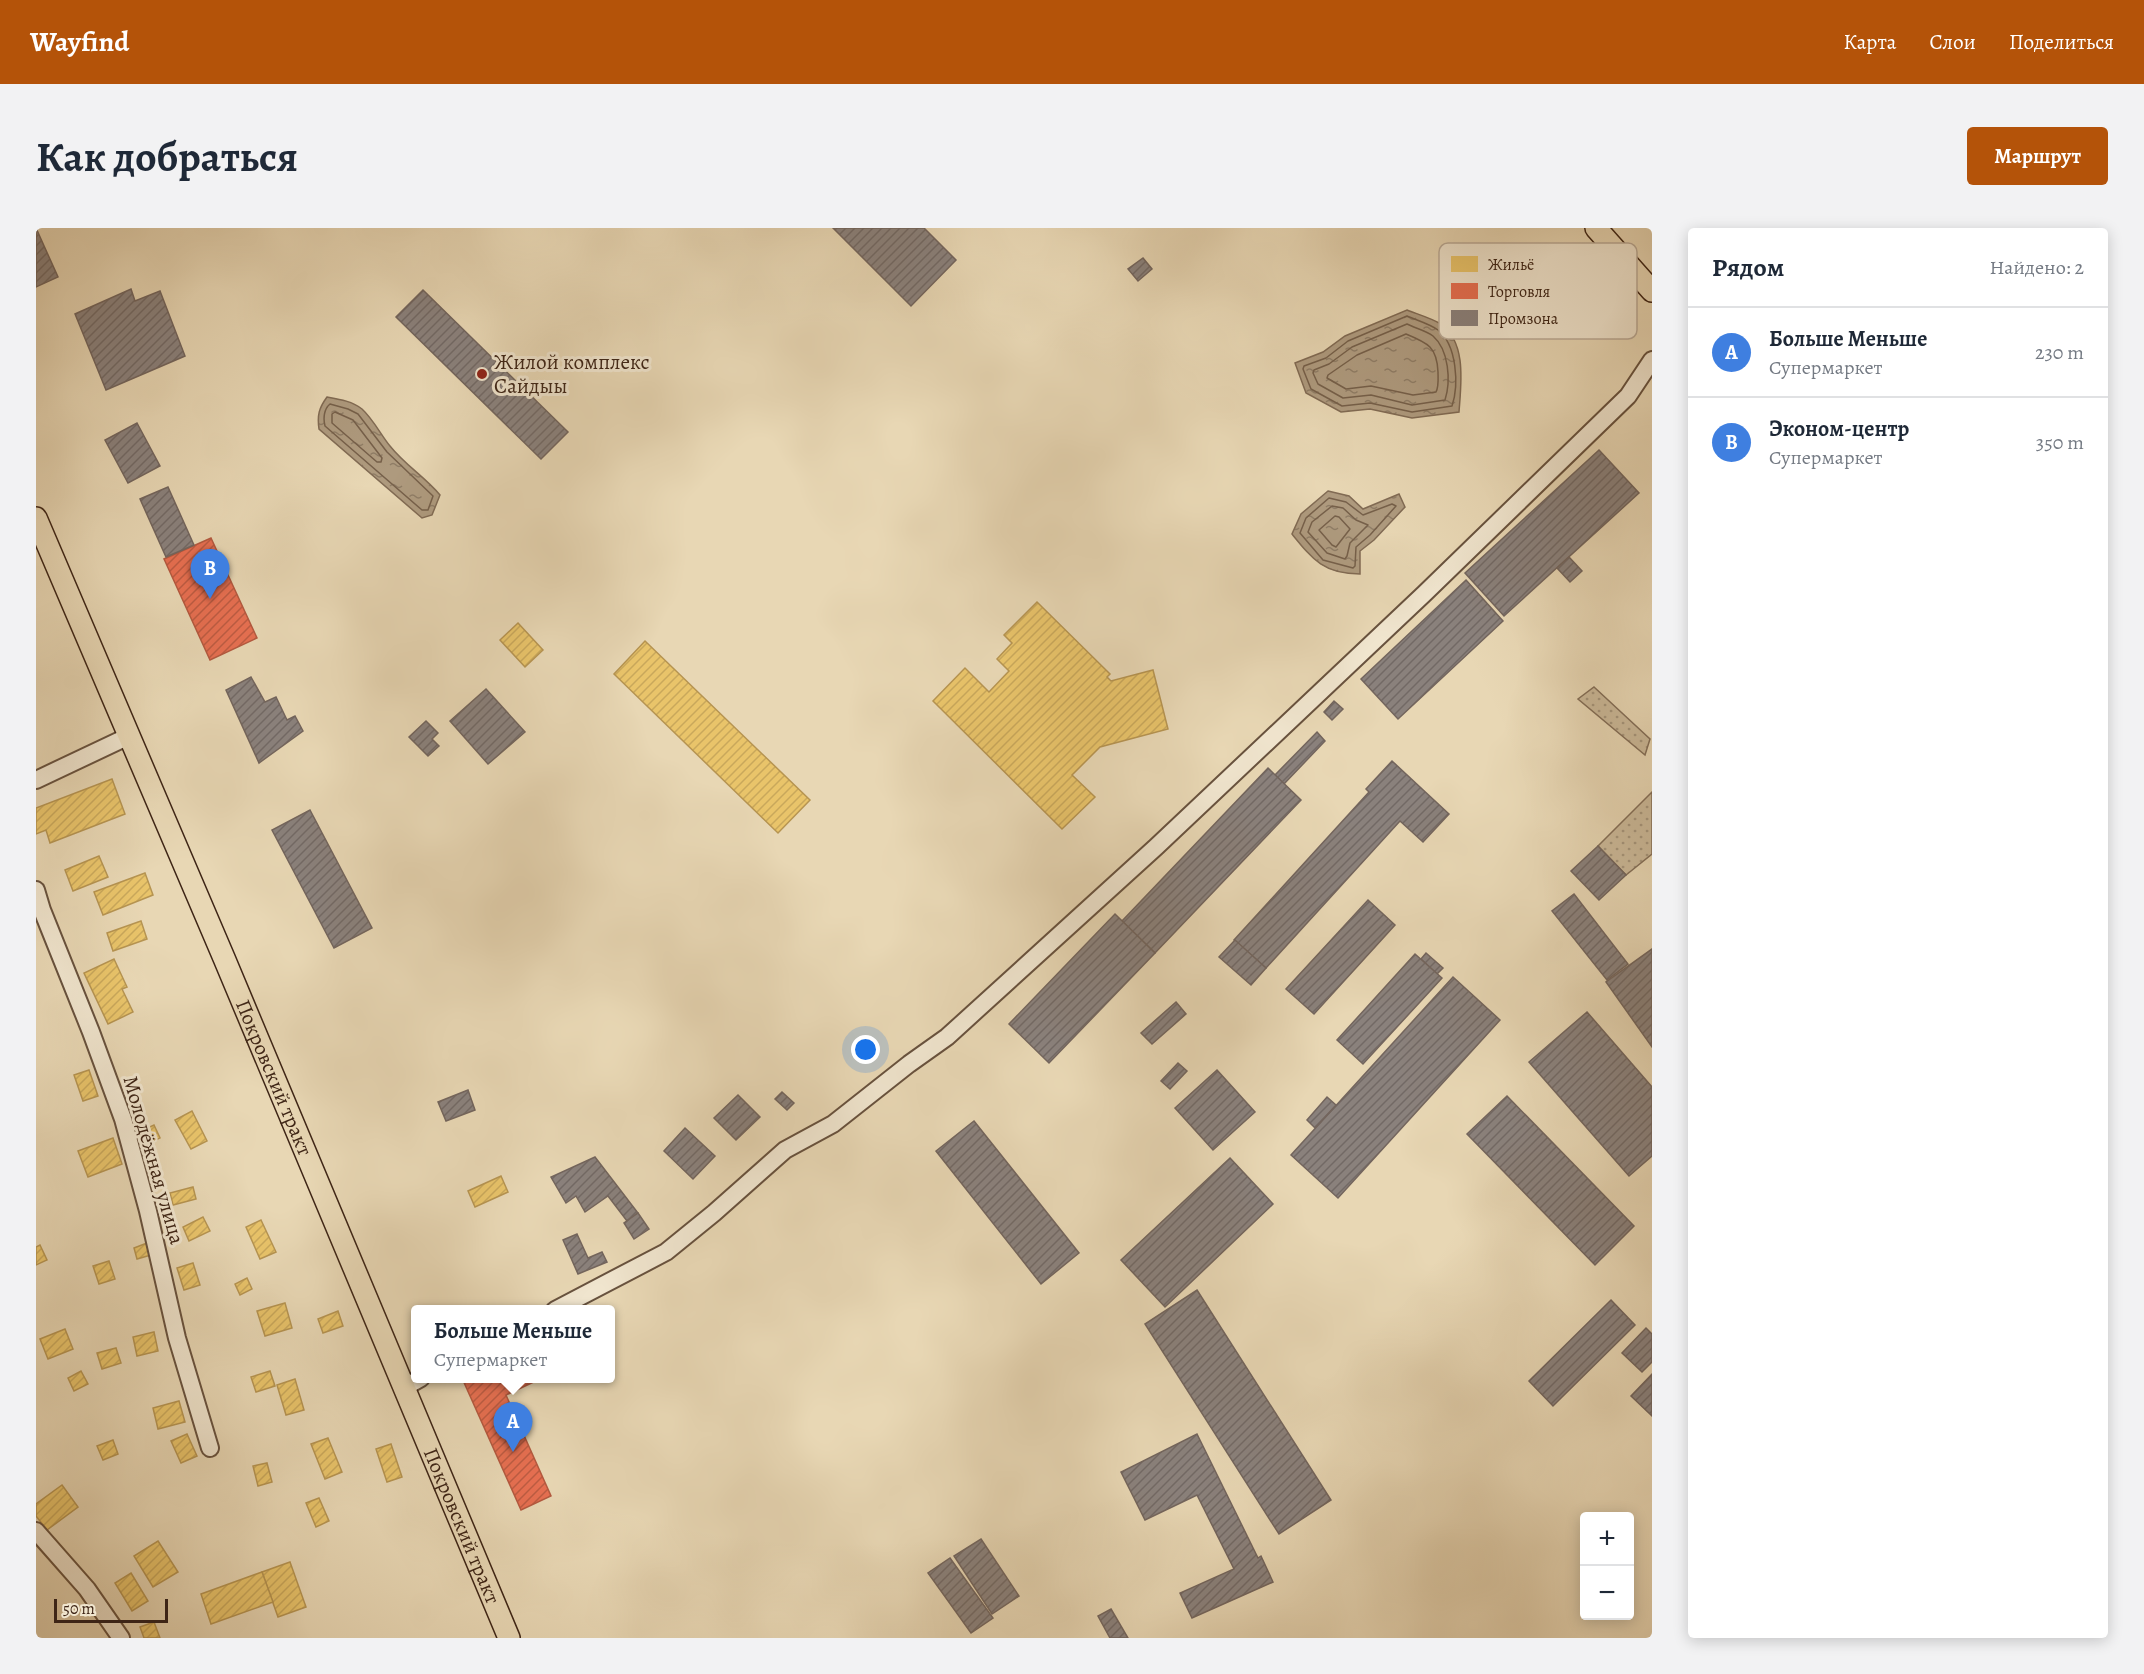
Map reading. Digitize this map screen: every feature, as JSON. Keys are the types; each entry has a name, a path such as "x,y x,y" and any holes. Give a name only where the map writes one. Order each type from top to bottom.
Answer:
{"main road":[{"path":"1596,228 1609,243"},
{"path":"1637,274 1652,291"},
{"name":"Покровский тракт","path":"36,518 129,736 411,1378"},
{"name":"Покровский тракт","path":"413,1383 509,1638"}],"street":[{"path":"565,1305 666,1252 785,1150 833,1124 947,1037 1156,848 1416,603 1628,396 1652,360"},
{"path":"36,780 129,736"},
{"name":"Молодёжная улица","path":"36,890 123,1119 148,1211 177,1338 210,1448"},
{"path":"36,1531 87,1589 121,1638"}],"shaded area":[{"path":"1594,687 1650,739 1645,755 1578,699"},
{"path":"1652,792 1652,854 1626,875 1598,846"}],"water":[{"path":"1407,310 1439,323 1439,339 1453,339 1459,353 1461,389 1459,412 1412,418 1370,409 1341,412 1306,393 1295,363 1323,352 1345,336"},
{"path":"327,397 349,402 362,409 396,453 440,495 432,515 422,518 319,429 319,412"},
{"path":"1328,491 1349,496 1363,509 1399,494 1405,507 1374,540 1360,551 1360,574 1337,571 1320,564 1292,534 1301,514"}],"building: Жильё":[{"path":"1037,602 1110,674 1107,677 1111,681 1153,670 1168,729 1100,747 1072,775 1095,797 1062,829 933,701 965,668 989,692 1009,671 997,659 1012,643 1004,635"},
{"path":"518,623 543,650 525,667 500,640"},
{"path":"645,641 810,800 778,833 614,674"},
{"path":"112,779 125,814 50,843 46,830 36,834 36,808"},
{"path":"99,856 108,877 73,891 65,870"},
{"path":"145,873 153,895 103,915 94,892"},
{"path":"141,921 147,939 113,951 107,933"},
{"path":"114,959 127,987 122,989 133,1012 108,1024 84,973"},
{"path":"89,1070 98,1096 83,1101 74,1075"},
{"path":"192,1111 207,1141 191,1149 175,1120"},
{"path":"154,1125 160,1138 147,1144 141,1131"},
{"path":"113,1138 122,1164 88,1177 78,1151"},
{"path":"501,1176 508,1192 475,1207 468,1191"},
{"path":"193,1187 196,1199 173,1205 170,1193"},
{"path":"203,1217 210,1231 189,1241 183,1227"},
{"path":"261,1220 276,1252 260,1259 246,1227"},
{"path":"147,1243 151,1255 137,1259 134,1248"},
{"path":"40,1245 47,1260 36,1265 36,1247"},
{"path":"109,1261 115,1279 99,1284 93,1266"},
{"path":"193,1263 200,1285 184,1290 177,1268"},
{"path":"247,1278 252,1289 240,1295 235,1284"},
{"path":"285,1303 292,1328 265,1336 257,1311"},
{"path":"338,1311 343,1326 323,1333 318,1319"},
{"path":"65,1329 73,1349 48,1359 40,1339"},
{"path":"154,1332 158,1351 137,1356 133,1337"},
{"path":"116,1348 121,1363 102,1369 97,1353"},
{"path":"81,1371 88,1384 74,1391 68,1378"},
{"path":"270,1371 275,1386 256,1392 251,1377"},
{"path":"295,1379 304,1410 286,1415 277,1385"},
{"path":"179,1401 185,1422 158,1429 153,1408"},
{"path":"187,1434 197,1456 181,1463 171,1441"},
{"path":"328,1438 342,1472 325,1479 311,1444"},
{"path":"113,1440 118,1454 103,1460 97,1446"},
{"path":"391,1444 402,1477 387,1482 376,1449"},
{"path":"267,1463 272,1482 258,1486 253,1466"},
{"path":"62,1485 78,1507 47,1530 36,1516 36,1504"},
{"path":"319,1498 329,1521 316,1527 306,1503"},
{"path":"158,1541 178,1572 153,1587 134,1556"},
{"path":"290,1562 306,1607 278,1617 262,1572"},
{"path":"262,1572 273,1602 211,1624 201,1594"},
{"path":"131,1573 148,1601 132,1611 115,1583"},
{"path":"154,1622 160,1638 144,1638 140,1627"}],"building: Торговля":[{"path":"211,538 257,638 210,660 164,559"},
{"path":"464,1383 531,1383 506,1395 551,1496 521,1510"}],"building: Промзона":[{"path":"36,228 58,277 36,287"},
{"path":"833,228 924,228 956,260 911,306"},
{"path":"1143,258 1152,269 1138,281 1128,269"},
{"path":"131,289 135,301 160,291 185,356 106,390 75,314"},
{"name":"Жилой комплекс Сайдыы","path":"423,290 568,432 541,459 396,317"},
{"path":"137,423 160,466 128,483 105,440"},
{"path":"1599,450 1639,493 1504,616 1465,573"},
{"path":"168,487 194,545 166,557 140,499"},
{"path":"1569,557 1582,571 1570,582 1557,568"},
{"path":"1466,580 1503,621 1398,719 1361,679"},
{"path":"251,677 265,702 276,697 287,720 295,716 303,731 259,763 226,690"},
{"path":"486,689 525,732 488,764 450,721"},
{"path":"1334,701 1343,709 1332,720 1324,712"},
{"path":"426,721 438,733 432,739 439,746 428,756 409,737"},
{"path":"1317,732 1325,741 1284,784 1275,775"},
{"path":"1392,761 1449,814 1423,842 1400,821 1266,968 1234,940 1369,792 1366,789"},
{"path":"1268,768 1301,800 1155,953 1122,921"},
{"path":"310,810 372,928 334,948 272,830"},
{"path":"1598,846 1626,875 1599,900 1571,871"},
{"path":"1574,894 1628,964 1607,980 1552,911"},
{"path":"1368,900 1395,925 1314,1014 1286,989"},
{"path":"1115,914 1155,953 1049,1063 1009,1024"},
{"path":"1235,940 1266,968 1251,985 1219,957"},
{"path":"1652,949 1652,1047 1606,982"},
{"path":"1426,953 1443,968 1437,974 1421,959"},
{"path":"1415,954 1442,978 1363,1064 1337,1040"},
{"path":"1453,977 1500,1020 1338,1198 1291,1155"},
{"path":"1176,1002 1186,1014 1152,1044 1141,1033"},
{"path":"1587,1012 1652,1087 1652,1156 1629,1176 1529,1062"},
{"path":"1178,1063 1187,1071 1170,1089 1161,1081"},
{"path":"1217,1070 1255,1112 1213,1150 1175,1108"},
{"path":"468,1090 475,1110 446,1121 438,1102"},
{"path":"782,1092 794,1103 787,1110 775,1099"},
{"path":"738,1095 760,1117 736,1140 714,1118"},
{"path":"1507,1096 1634,1226 1595,1265 1467,1134"},
{"path":"1327,1097 1336,1105 1315,1128 1307,1120"},
{"path":"974,1121 1079,1253 1041,1284 936,1151"},
{"path":"685,1128 715,1156 693,1179 664,1151"},
{"path":"595,1157 638,1213 627,1221 608,1196 585,1212 576,1196 566,1203 551,1177"},
{"path":"1230,1158 1273,1204 1165,1307 1121,1260"},
{"path":"638,1213 649,1229 634,1239 624,1223"},
{"path":"577,1234 588,1258 602,1252 607,1262 578,1274 563,1240"},
{"path":"1197,1290 1331,1500 1279,1534 1145,1324"},
{"path":"1611,1300 1635,1325 1553,1406 1529,1381"},
{"path":"1646,1328 1652,1334 1652,1362 1642,1372 1622,1353"},
{"path":"1652,1374 1652,1416 1631,1396"},
{"path":"1197,1434 1258,1558 1261,1556 1273,1582 1192,1618 1180,1593 1234,1569 1197,1495 1145,1520 1121,1472"},
{"path":"981,1539 1019,1596 992,1614 954,1556"},
{"path":"950,1558 993,1618 971,1633 928,1573"},
{"path":"1111,1609 1128,1638 1110,1638 1098,1616"}],"place":[{"name":"Жилой комплекс Сайдыы","path":"482,374"},
{"name":"Эконом-центр","path":"210,599"},
{"name":"Больше Меньше","path":"513,1452"}]}
